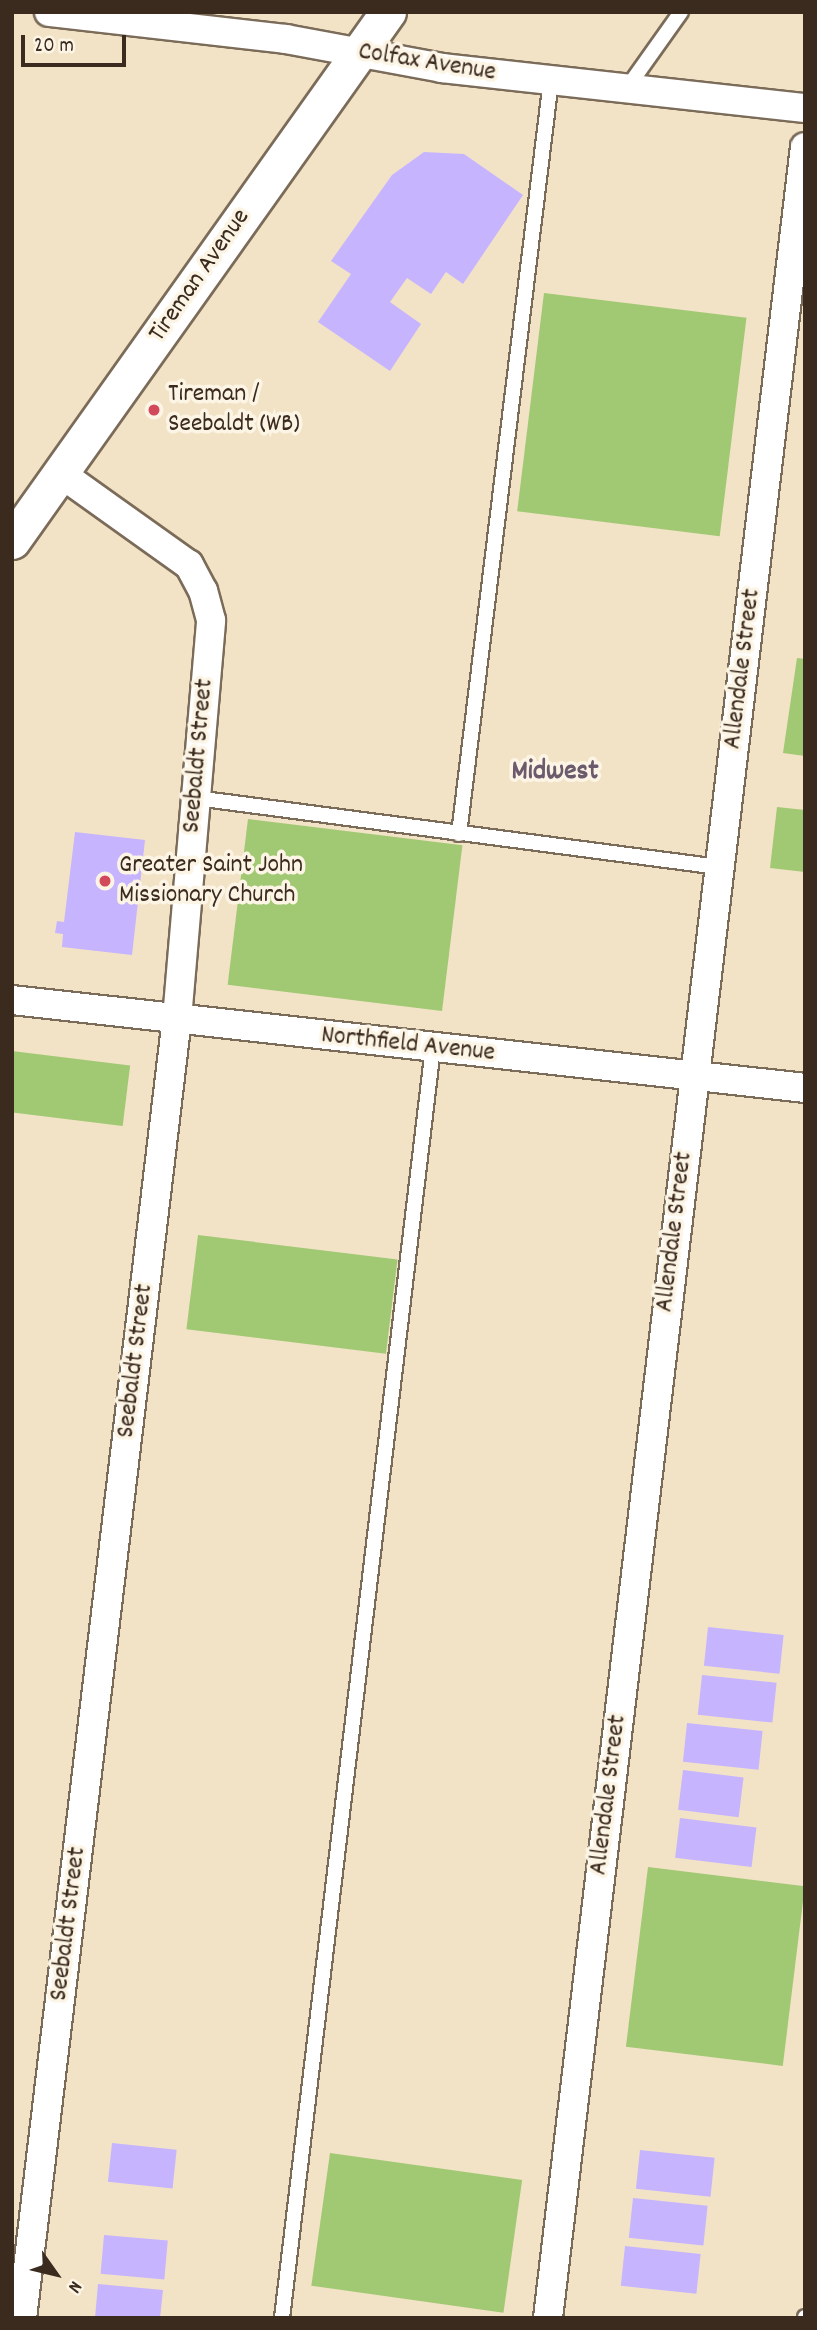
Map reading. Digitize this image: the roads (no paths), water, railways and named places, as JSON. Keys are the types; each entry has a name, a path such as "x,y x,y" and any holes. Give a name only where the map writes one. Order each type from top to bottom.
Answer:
{"street":[{"name":"Colfax Avenue","path":"49,12 165,18 359,53 551,80 805,108"},
{"name":"Tireman Avenue","path":"12,541 25,504 60,473 388,12"},
{"name":"Allendale Street","path":"548,2318 805,147"},
{"name":"Seebaldt Street","path":"22,2318 177,1019 211,620 203,592 189,565 60,473"},
{"name":"Northfield Avenue","path":"12,1000 805,1088"}],"lane":[{"path":"626,88 681,12"},
{"path":"459,834 551,80"},
{"path":"196,798 719,867"},
{"path":"282,2318 433,1047"}],"place":[{"name":"Tireman / Seebaldt (WB)","path":"154,410"},
{"name":"Greater Saint John Missionary Church","path":"105,881"}],"district":[{"name":"Midwest","path":"555,773"}]}
